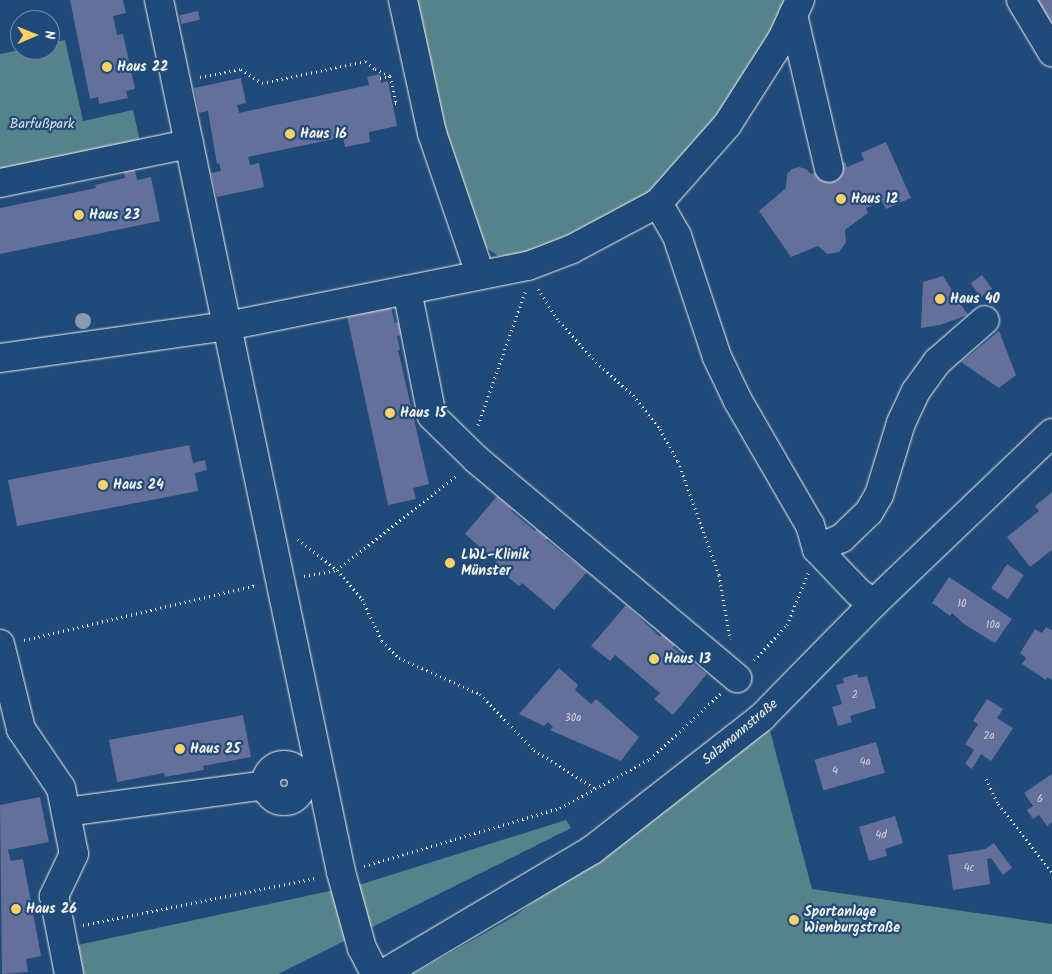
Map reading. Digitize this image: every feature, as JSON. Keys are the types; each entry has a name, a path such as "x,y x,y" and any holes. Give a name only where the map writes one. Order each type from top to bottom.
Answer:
{"street":[{"path":"159,0 280,580 312,778 362,948 375,974"},
{"path":"403,0 432,132 480,274"},
{"path":"1021,0 1052,52"},
{"path":"796,8 829,168"},
{"path":"0,358 227,326 480,274 528,266 572,249 658,203 727,125 782,39 796,8"},
{"path":"0,183 189,144"},
{"path":"658,203 677,236 701,316 717,357 738,401 810,525 818,549 858,592 874,603"},
{"path":"407,290 432,416 611,583 737,678"},
{"path":"818,549 842,538 869,512 879,495 901,422 916,391 938,360 985,320"},
{"name":"Salzmannstraße","path":"384,974 592,850 762,717 874,603 1052,433"},
{"path":"1,655 21,729 61,788 74,854 54,896 69,974"},
{"path":"66,812 266,786 268,774 272,769 282,764 294,767 312,778"}],"path":[{"path":"176,82 241,69 262,83 366,62 375,69 390,76 396,103 393,103"},
{"path":"1,655 280,580 337,570 472,455 527,287 528,266"},
{"path":"528,266 536,286 559,321 596,362 633,396 660,429 678,462 718,575 730,641"},
{"path":"294,536 337,570 362,599 382,641 399,658 480,694 534,750 597,790"},
{"path":"60,930 341,872 560,808 597,790 650,758 737,678 787,625 818,549"},
{"path":"986,778 998,804 1052,872"}],"green space":[{"path":"412,0 794,0 724,120 654,198 565,239 526,253 498,256 478,242 466,214"},
{"name":"Barfußpark","path":"65,40 83,121 133,110 141,146 0,177 0,54 10,52 10,60 60,60 60,41"},
{"name":"Sportanlage Wienburgstraße","path":"769,727 812,889 1052,924 1052,974 413,974 515,916"},
{"path":"566,820 571,828 278,974 84,974 78,945 362,884"}],"building":[{"name":"Haus 22","path":"70,0 123,0 126,13 113,16 117,35 123,34 135,89 126,91 128,98 99,104 98,97 90,99"},
{"path":"1028,0 1052,0 1052,40"},
{"path":"198,11 200,20 182,24 179,15"},
{"name":"Haus 16","path":"380,74 381,83 388,81 397,126 369,132 370,142 345,147 343,137 248,157 250,165 259,163 264,187 217,197 211,173 221,171 219,163 217,164 208,111 199,113 194,88 241,78 246,103 237,105 239,113 369,85 367,77"},
{"name":"Haus 12","path":"886,142 911,198 886,209 882,201 866,208 868,213 845,230 846,242 839,252 827,254 818,246 791,257 759,211 786,188 787,174 792,169 799,167 806,169 811,174 845,162 847,167 864,160 861,153"},
{"name":"Haus 23","path":"134,166 137,180 151,177 160,221 0,254 0,208 96,188 95,185 125,178 123,168"},
{"path":"982,275 992,289 981,297 971,283"},
{"name":"Haus 40","path":"943,276 968,315 940,325 921,328 923,282"},
{"name":"Haus 15","path":"391,307 395,323 400,322 402,335 397,336 400,350 398,350 429,484 413,488 416,499 388,505 347,316"},
{"name":"Haus 40","path":"999,331 1016,375 999,388 961,362"},
{"name":"Haus 24","path":"189,445 193,463 205,460 207,470 195,473 198,491 17,526 8,480"},
{"path":"1052,492 1052,550 1030,567 1007,537 1039,511 1035,506"},
{"path":"497,496 513,510 511,511 535,531 537,529 548,538 546,540 587,572 554,610 522,583 519,586 494,566 497,562 465,534"},
{"path":"1007,564 1024,575 1008,599 991,588"},
{"path":"949,577 1012,619 995,643 964,624 952,613 950,616 932,603"},
{"name":"Haus 13","path":"626,605 660,637 665,631 677,642 673,648 707,674 673,715 654,699 660,693 615,655 610,661 591,646"},
{"path":"1046,627 1052,630 1052,680 1047,677 1046,680 1022,664 1026,658 1020,653 1035,629 1042,633"},
{"path":"559,668 578,685 575,690 591,704 596,699 639,737 621,761 550,730 553,727 548,722 544,726 519,714"},
{"path":"857,674 859,678 867,676 876,708 850,716 852,722 838,726 832,707 842,704 836,685 844,683 843,678"},
{"path":"987,699 1003,709 997,718 1013,728 991,761 981,754 972,769 965,764 974,750 965,744 978,724 973,721"},
{"name":"Haus 25","path":"243,715 251,757 203,766 204,770 165,777 164,773 117,782 109,740"},
{"path":"876,742 885,773 823,790 814,760"},
{"path":"1052,774 1052,822 1047,826 1039,815 1033,819 1027,810 1033,806 1024,793"},
{"name":"Haus 26","path":"40,797 49,842 8,850 11,861 23,859 41,956 26,959 28,972 2,974 0,805"},
{"path":"895,816 903,843 885,849 887,856 869,861 859,827"},
{"path":"994,843 1012,868 1003,875 991,858 987,859 990,884 953,890 948,855 985,849"}],"place":[{"name":"Haus 22","path":"107,67"},
{"name":"Haus 16","path":"290,134"},
{"name":"Haus 12","path":"841,199"},
{"name":"Haus 23","path":"79,215"},
{"name":"Haus 40","path":"940,299"},
{"name":"Haus 15","path":"390,413"},
{"name":"Haus 24","path":"103,485"},
{"name":"LWL-Klinik Münster","path":"450,563"},
{"name":"Haus 13","path":"654,659"},
{"name":"Haus 25","path":"180,749"},
{"name":"Haus 26","path":"16,909"},
{"name":"Sportanlage Wienburgstraße","path":"794,920"}]}
